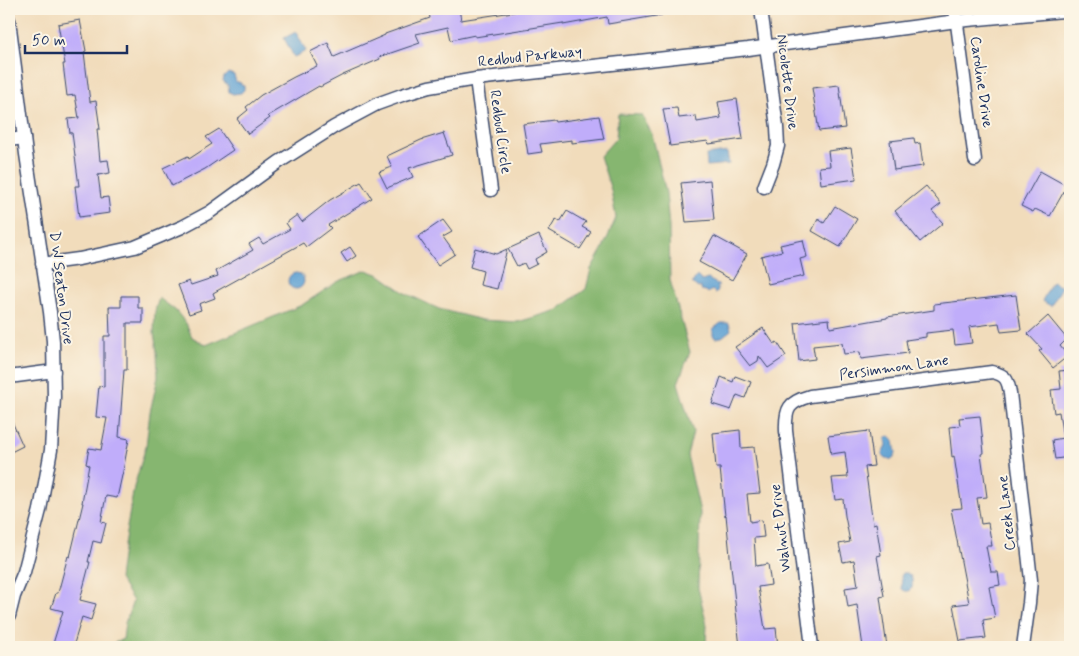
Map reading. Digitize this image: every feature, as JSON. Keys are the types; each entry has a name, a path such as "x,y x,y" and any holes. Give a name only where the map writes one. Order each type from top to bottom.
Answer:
{"street":[{"name":"Nicolette Drive","path":"761,9 778,146 774,164 764,187"},
{"name":"Redbud Parkway","path":"42,264 79,259 135,246 182,227 210,212 278,162 334,127 377,104 429,87 476,79 766,47 956,15 1063,11"},
{"name":"Caroline Drive","path":"956,15 975,160"},
{"name":"D W Seaton Drive","path":"9,20 24,138 50,312 54,371 53,424 47,475 34,535 9,616"},
{"name":"Redbud Circle","path":"476,79 491,190"},
{"path":"9,140 24,138"},
{"path":"9,377 54,371"},
{"name":"Persimmon Lane","path":"789,406 799,399 820,394 992,372 1004,376"},
{"name":"Creek Lane","path":"1004,376 1010,393 1031,580 1024,647"},
{"name":"Walnut Drive","path":"789,406 785,417 786,431 812,647"}],"green space":[{"path":"618,114 642,115 652,134 666,193 670,280 690,352 678,383 693,432 687,455 700,512 698,588 707,625 707,647 105,647 123,639 125,623 133,601 119,579 134,487 146,446 150,412 158,377 154,333 155,311 159,298 175,310 186,323 192,337 206,345 302,305 337,282 366,270 380,275 405,293 439,309 482,320 518,322 558,310 586,289 591,269 603,248 616,218 611,190 600,156 616,138"}],"water":[{"path":"296,32 306,51 294,57 284,38"},
{"path":"228,73 234,75 236,82 244,86 244,90 241,93 233,94 229,92 228,85 223,81"},
{"path":"727,152 729,164 707,166 706,155"},
{"path":"296,273 302,275 304,281 302,287 296,289 290,287 288,281 290,275"},
{"path":"697,276 702,281 708,279 719,285 717,292 715,293 712,290 708,293 701,290 701,287 698,288 692,283"},
{"path":"1052,282 1062,287 1051,306 1042,301"},
{"path":"721,323 729,323 731,330 722,337 715,338 713,329"},
{"path":"890,436 894,441 896,454 893,458 886,459 882,454 886,446 885,439"},
{"path":"903,573 909,574 912,579 912,588 909,591 902,589 901,576"}],"building":[{"path":"459,9 461,20 519,11 518,9 661,9 662,15 608,24 607,17 451,40 448,27 416,34 420,43 379,57 380,59 319,86 268,116 270,118 248,134 237,119 248,110 246,107 261,95 317,66 310,52 328,43 334,57 385,34 430,18 429,13"},
{"path":"80,20 86,51 84,52 90,102 96,101 100,129 97,129 100,161 108,160 110,173 98,175 101,198 108,197 110,213 79,217 75,186 79,186 72,133 70,133 68,119 79,118 75,95 67,96 63,64 65,64 58,24"},
{"path":"839,85 845,128 819,131 812,88"},
{"path":"737,99 743,139 709,144 708,141 670,146 663,109 677,108 679,118 696,116 697,122 721,118 718,102"},
{"path":"599,116 604,139 540,144 542,152 528,154 523,124"},
{"path":"219,129 233,150 205,169 172,186 163,168 188,156 189,159 212,144 206,137"},
{"path":"444,133 452,155 409,168 413,177 387,188 379,172 392,167 387,156 421,140"},
{"path":"914,138 915,144 920,143 923,166 894,170 890,141"},
{"path":"851,148 856,179 821,184 819,167 830,166 828,151"},
{"path":"1040,171 1067,186 1050,216 1035,209 1033,212 1021,206"},
{"path":"710,180 714,220 686,222 681,183"},
{"path":"361,182 372,198 328,225 331,228 306,247 303,243 213,293 215,298 199,304 201,310 189,314 178,285 189,281 191,285 218,276 216,271 253,250 249,244 259,238 263,244 290,229 286,223 297,215 302,222 330,200"},
{"path":"926,186 941,204 932,211 943,223 920,242 895,211"},
{"path":"835,206 857,219 840,247 812,231 818,219 824,223"},
{"path":"567,211 586,222 582,227 591,232 580,249 549,231 556,219 560,222"},
{"path":"443,220 452,232 443,237 455,254 438,265 418,237"},
{"path":"539,235 547,252 535,259 537,264 527,269 524,263 517,266 508,249"},
{"path":"714,236 747,254 732,280 699,262"},
{"path":"803,240 807,257 800,259 804,276 768,284 761,256 782,251 780,245"},
{"path":"350,247 356,256 347,262 341,253"},
{"path":"475,248 496,254 507,249 497,289 480,285 483,271 470,267"},
{"path":"1016,295 1021,330 1001,332 999,323 969,327 972,343 955,345 953,330 926,333 926,337 906,340 908,353 861,359 860,352 844,354 842,343 813,346 815,359 799,361 795,323 829,319 830,328 934,310 934,304"},
{"path":"121,296 138,296 138,308 143,308 143,323 127,323 127,370 124,370 119,437 129,439 123,471 117,498 106,496 101,522 106,523 101,543 93,541 88,562 90,562 80,600 96,604 91,620 82,617 73,647 52,647 63,611 51,608 56,593 58,593 68,556 70,557 83,503 89,465 86,464 89,448 101,450 107,418 96,417 99,386 104,387 104,336 110,336 109,307 121,307"},
{"path":"1048,316 1067,339 1060,346 1068,356 1053,368 1039,351 1042,349 1028,334"},
{"path":"763,328 774,344 777,342 786,356 768,368 759,356 758,361 750,366 735,347"},
{"path":"1070,370 1070,457 1055,459 1052,440 1063,438 1059,412 1054,413 1051,390 1061,389 1059,371"},
{"path":"735,376 751,382 745,398 737,395 731,410 712,404 721,377 733,382"},
{"path":"9,415 23,446 9,453"},
{"path":"980,416 984,453 981,454 987,497 977,498 981,524 988,523 992,546 986,546 991,572 998,572 1000,585 989,587 995,618 983,620 986,638 960,641 953,605 969,603 951,509 962,508 954,456 952,457 949,427 960,426 959,418"},
{"path":"740,430 741,448 754,447 760,493 747,494 750,522 762,520 764,537 754,538 756,566 768,564 771,585 758,587 765,629 776,628 778,647 740,647 726,515 720,468 716,468 713,433"},
{"path":"869,431 874,466 865,467 873,524 876,523 881,555 877,556 884,596 880,597 887,647 863,647 857,605 848,607 845,588 858,586 854,560 843,562 839,544 850,542 843,499 835,500 832,478 848,477 845,452 831,454 828,436"}]}
